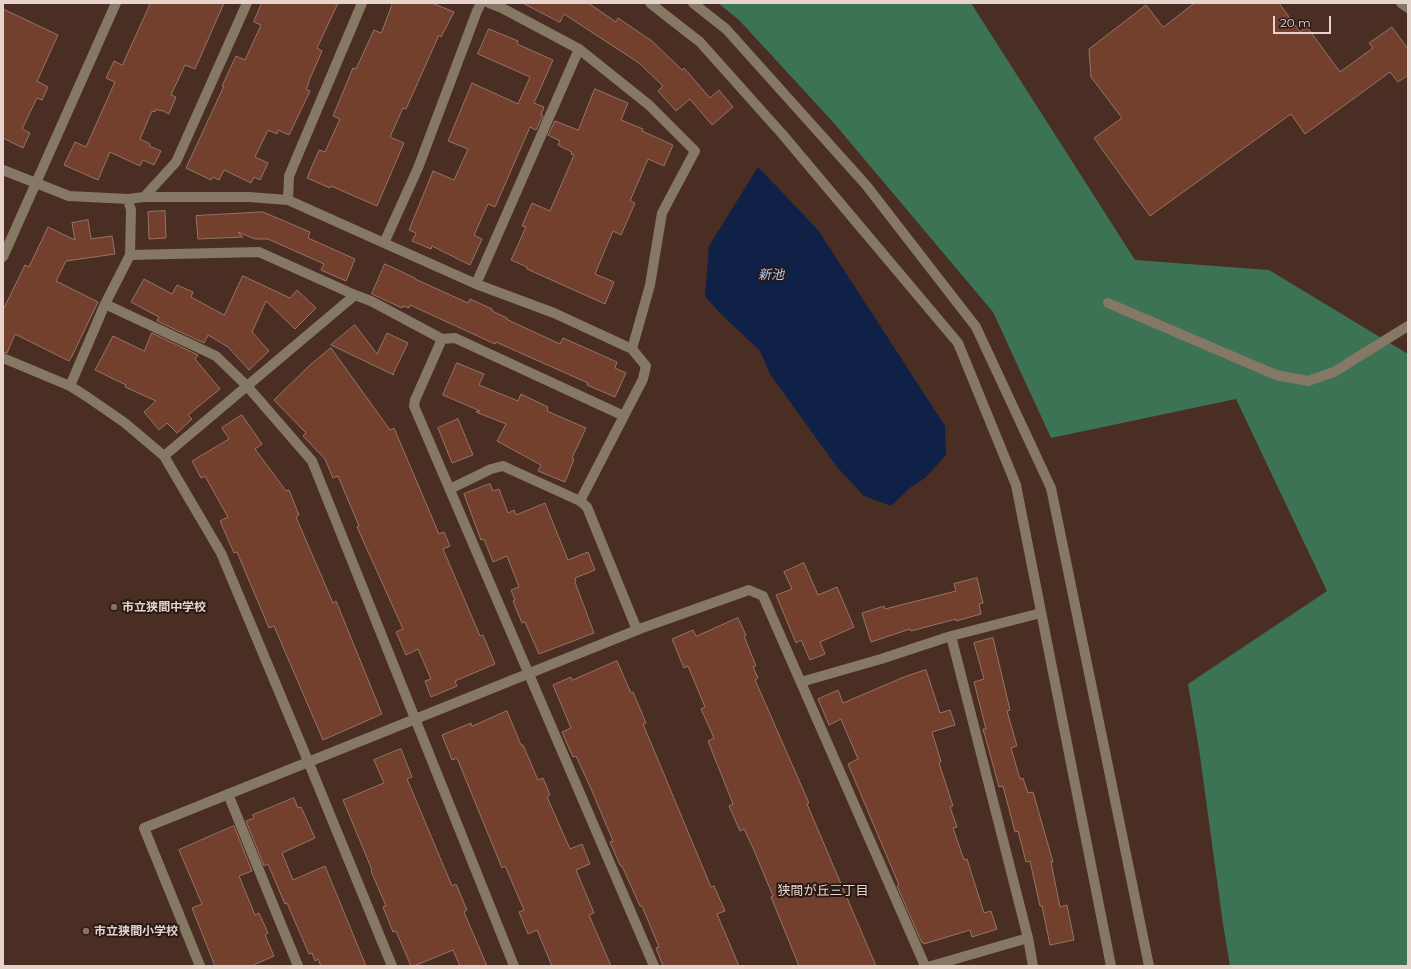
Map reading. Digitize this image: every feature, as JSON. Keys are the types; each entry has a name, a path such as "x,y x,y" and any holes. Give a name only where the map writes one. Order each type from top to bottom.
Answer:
{"street":[{"path":"3,257 116,3"},
{"path":"144,197 176,162 247,3"},
{"path":"288,200 289,176 362,3"},
{"path":"384,243 418,168 477,11 482,3"},
{"path":"489,3 502,8 579,49 649,105 695,151 662,213 650,285 632,349"},
{"path":"650,3 700,42 783,135 958,343 1016,485 1111,966"},
{"path":"693,3 726,29 866,185 976,327 1051,488 1149,966"},
{"path":"1401,3 1408,8"},
{"path":"476,284 579,49"},
{"path":"3,170 69,196 128,199 144,197 249,197 288,200 476,284 554,313 632,349 646,366 643,379 580,501"},
{"path":"70,386 105,304 130,256 131,210 128,199"},
{"path":"130,256 260,252 371,301 442,339 455,338 624,416"},
{"path":"164,456 355,295"},
{"path":"1108,303 1276,375 1308,381 1334,372 1408,326"},
{"path":"105,304 216,356 247,387 312,462 514,966"},
{"path":"442,339 415,400 414,406 654,966"},
{"path":"3,358 70,386 125,423 164,456 221,553 392,966"},
{"path":"450,489 491,469 502,466 580,501 586,506 637,630"},
{"path":"200,966 144,828 637,630 749,590 763,596 925,966"},
{"path":"801,682 881,659 951,636 1041,613"},
{"path":"951,636 1028,938 1033,966"},
{"path":"228,794 298,966"},
{"path":"931,966 1028,938"}],"green space":[{"path":"718,3 971,3 1135,260 1269,270 1408,354 1408,966 1230,966 1199,749 1188,684 1327,591 1236,399 1051,438 993,312 833,122 739,20"}],"water":[{"name":"新池","path":"758,167 818,230 945,426 946,455 925,478 911,487 891,506 864,496 837,467 770,374 760,351 720,313 705,296 709,246"}],"building":[{"path":"151,3 224,3 195,69 185,65 171,95 176,97 169,114 156,109 155,112 152,111 140,139 150,144 149,146 161,151 154,165 143,160 140,166 110,152 98,180 64,165 75,142 86,147 115,82 106,78 114,61 122,65"},
{"path":"262,3 338,3 317,48 322,51 306,89 310,91 289,135 278,130 277,134 268,130 255,157 268,163 260,180 254,177 251,183 224,170 219,180 213,177 211,180 186,168 224,86 222,86 236,56 245,60 261,25 254,22"},
{"path":"393,3 432,3 454,12 441,37 439,35 406,109 403,108 390,137 404,143 377,206 331,186 330,188 307,178 319,150 325,152 340,119 333,116 353,68 356,69 374,30 381,33"},
{"path":"523,3 588,3 616,22 618,18 652,41 682,70 684,68 710,98 719,90 733,107 712,125 690,99 676,111 658,91 663,86 639,63 564,14 560,22"},
{"path":"1195,3 1279,3 1300,32 1307,27 1340,72 1373,48 1369,43 1392,27 1408,49 1408,75 1398,82 1390,72 1305,134 1291,114 1150,216 1094,138 1122,118 1091,77 1089,49 1146,5 1163,27"},
{"path":"3,9 58,35 37,81 48,87 42,100 37,98 22,129 30,133 23,148 3,138"},
{"path":"489,29 518,41 517,44 553,60 534,103 544,107 541,115 543,116 536,130 530,127 495,207 488,204 474,235 482,239 470,265 432,246 431,249 412,241 416,233 409,230 433,171 454,180 468,149 448,141 472,83 518,104 530,77 478,54"},
{"path":"595,89 628,103 621,120 643,129 642,131 673,145 664,166 648,159 630,201 635,203 621,235 613,231 595,274 614,282 605,304 527,269 527,267 511,260 526,227 522,226 532,203 550,211 574,155 571,154 572,152 558,145 560,141 548,135 555,121 578,130"},
{"path":"165,211 166,238 149,239 148,212"},
{"path":"263,212 310,232 308,238 355,259 346,281 321,270 324,264 268,239 255,239 238,232 243,237 198,239 196,216"},
{"path":"88,220 91,239 112,236 115,254 66,261 56,281 98,302 71,358 69,361 15,334 7,353 3,352 3,310 25,265 29,267 48,227 75,240 72,223"},
{"path":"385,264 468,303 470,299 492,309 492,311 507,318 506,319 560,344 563,338 617,362 615,368 626,373 615,397 587,385 588,383 496,342 495,344 410,305 409,308 403,306 402,308 372,294"},
{"path":"243,276 290,298 297,290 316,308 295,329 266,301 252,332 269,351 249,370 228,347 208,335 204,343 157,321 159,317 131,302 144,279 172,294 177,285 193,292 191,297 224,315"},
{"path":"355,325 377,354 387,333 408,343 393,374 394,375 331,345"},
{"path":"152,333 198,355 195,359 220,389 188,415 192,419 177,433 167,423 159,430 144,412 156,401 125,387 126,385 95,370 113,336 144,351"},
{"path":"331,348 390,430 394,428 439,534 444,532 450,546 443,549 480,636 483,635 495,664 455,681 457,686 431,697 425,681 431,679 418,649 406,655 396,632 403,629 357,527 359,526 338,476 333,478 325,459 303,436 306,433 274,400 309,366"},
{"path":"457,363 484,374 479,385 518,401 521,394 548,407 547,411 586,428 572,458 574,459 565,482 538,471 541,465 497,441 506,424 476,412 480,411 443,395"},
{"path":"242,415 262,444 255,449 286,491 289,490 299,515 296,517 333,603 336,601 382,714 323,740 274,626 269,628 237,552 234,553 220,521 228,517 205,476 201,478 192,461 229,439 222,428"},
{"path":"458,419 473,455 452,463 438,428"},
{"path":"490,484 493,491 499,489 508,513 514,510 516,515 545,503 568,560 588,552 595,570 575,578 575,582 594,633 539,654 525,622 522,623 513,601 515,600 511,590 519,587 507,556 493,562 484,539 481,540 464,494"},
{"path":"804,563 818,595 837,587 854,627 820,642 825,654 810,660 801,640 796,643 776,595 792,589 784,572"},
{"path":"977,578 983,603 979,604 981,614 911,631 910,629 871,642 862,613 884,606 885,609 956,591 954,584"},
{"path":"738,618 746,635 744,636 756,666 753,667 758,678 755,680 809,803 807,804 876,966 799,966 771,897 773,896 753,848 744,829 740,831 729,806 733,804 708,741 714,738 701,709 705,707 688,666 684,668 672,639 693,630 696,636"},
{"path":"993,638 1010,710 1007,711 1017,746 1011,748 1020,779 1023,778 1028,793 1033,792 1053,862 1051,862 1060,907 1067,905 1074,940 1050,945 1042,906 1040,906 1030,861 1026,862 1018,831 1015,832 1003,786 999,787 983,729 986,729 974,682 984,679 974,643"},
{"path":"617,661 631,693 633,692 646,723 643,724 711,887 714,886 725,911 717,914 739,966 663,966 656,948 659,947 642,906 640,906 622,866 620,865 610,842 613,841 592,791 576,756 573,757 562,732 571,728 553,685 571,677 572,680"},
{"path":"926,670 940,713 950,710 955,725 932,732 941,762 939,763 953,806 950,807 957,827 953,828 964,860 967,859 984,913 991,911 997,929 972,937 970,930 924,944 923,942 922,943 897,886 899,885 848,764 858,759 841,719 829,725 818,699 838,690 843,703 904,677"},
{"path":"507,711 538,780 543,778 550,795 547,797 570,849 582,844 590,864 576,870 594,913 589,915 611,966 552,966 537,930 528,934 519,912 524,910 505,866 502,868 457,758 452,760 442,735 471,723 472,726"},
{"path":"401,749 412,777 407,779 452,886 456,884 467,910 464,912 487,966 460,966 453,950 411,966 396,931 393,932 383,907 386,906 343,800 384,783 374,760"},
{"path":"294,798 298,808 301,807 315,838 282,853 293,880 325,866 366,966 321,966 318,959 315,961 312,953 309,954 268,864 264,866 246,821 254,818 253,815"},
{"path":"234,826 252,871 239,876 255,915 259,913 268,933 265,935 274,956 251,966 215,966 192,908 202,904 179,850"}],"place":[{"name":"市立狭間中学校","path":"114,607"},
{"name":"市立狭間小学校","path":"86,931"}],"district":[{"name":"狭間が丘三丁目","path":"823,891"}]}
